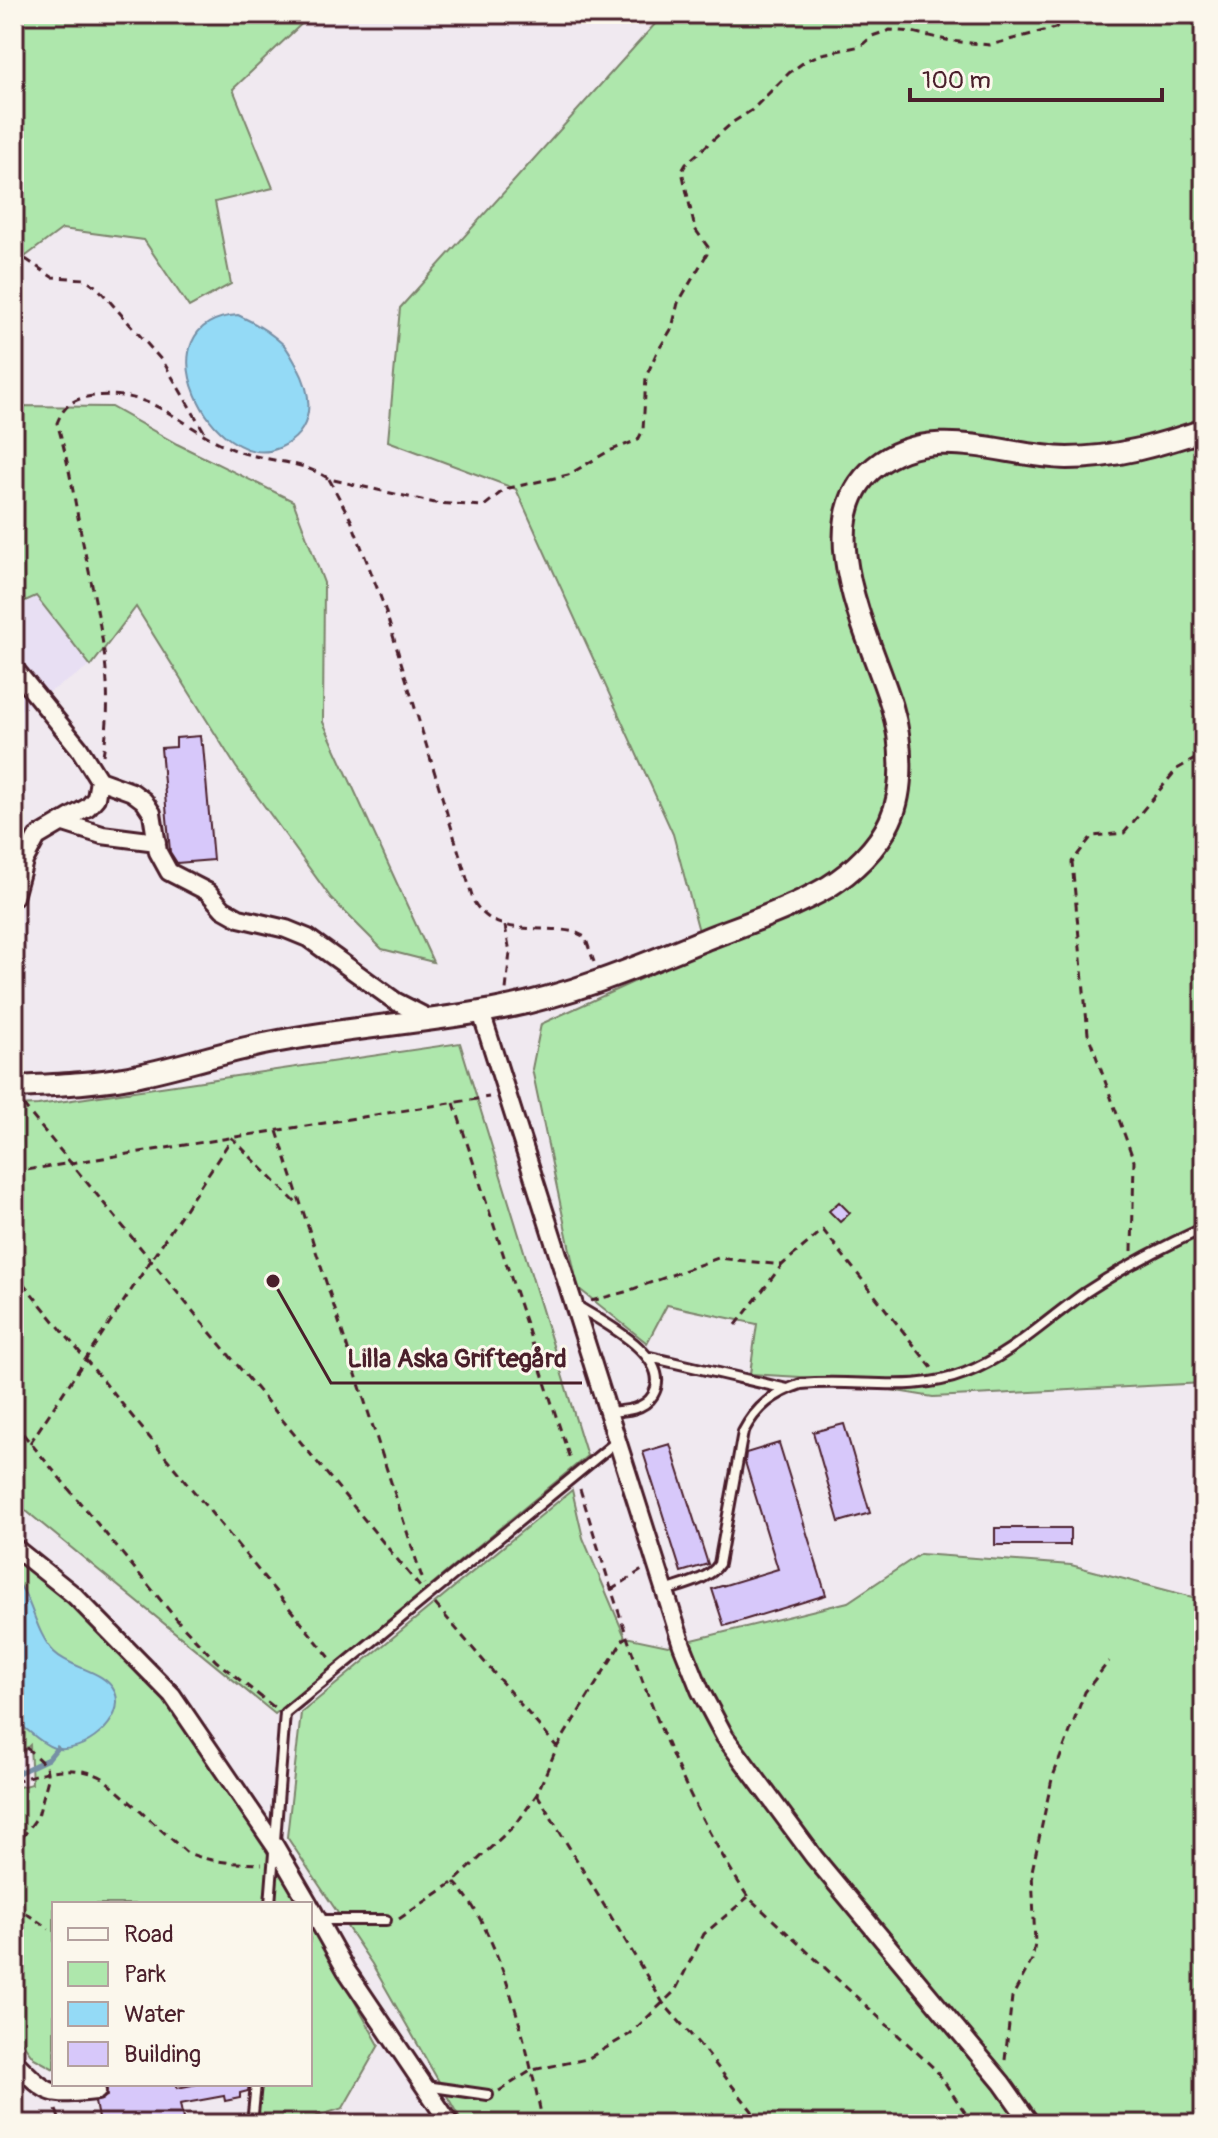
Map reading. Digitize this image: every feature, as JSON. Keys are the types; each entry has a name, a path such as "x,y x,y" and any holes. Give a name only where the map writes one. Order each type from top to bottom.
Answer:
{"street":[{"path":"19,1096 129,1077 274,1042 505,1008 601,981 829,886 854,868 890,821 896,796 899,739 892,708 856,606 848,573 845,539 848,510 859,484 874,468 893,456 919,446 949,442 1068,458 1137,452 1204,430"},
{"path":"14,668 79,748 99,780 132,792 144,801 152,813 158,852 169,872 208,892 223,909 239,918 286,929 308,938 395,1001 432,1020"},
{"path":"14,897 29,849 37,837 88,807 96,798 99,780"},
{"path":"64,823 102,835 157,842"},
{"path":"481,1012 655,1561 700,1690 725,1737 814,1857 1002,2083 1031,2124"},
{"path":"14,1547 75,1596 172,1695 275,1846 307,1902"},
{"path":"312,1910 346,1970 450,2124"},
{"path":"14,2061 44,2091 60,2095 96,2088"}],"lane":[{"path":"665,1591 704,1577 719,1564 743,1432 753,1414 787,1389 817,1383 887,1385 942,1380 964,1374 998,1358 1132,1262 1204,1228"},
{"path":"572,1299 649,1357 656,1367 658,1381 649,1401 633,1409 608,1412"},
{"path":"649,1357 787,1389"},
{"path":"270,1902 285,1713 617,1441"},
{"path":"312,1910 386,1920"},
{"path":"252,2124 256,2086"},
{"path":"425,2086 488,2095"}],"path":[{"path":"99,780 107,732 109,689 100,613 57,423 62,410 69,403 86,396 116,393 140,399 237,451 291,463 329,479 435,503 484,506 505,489 568,475 609,451 638,440 643,430 646,377 672,328 678,303 707,254 705,240 695,229 682,171 686,164 807,60 861,46 879,32 912,32 951,41 990,45 1055,28 1074,14"},
{"path":"14,251 52,277 86,279 98,288 164,363 205,434"},
{"path":"329,479 351,520 384,606 474,902 488,920 505,926 565,930 585,937 601,981"},
{"path":"1132,1262 1134,1161 1088,1034 1072,862 1092,836 1124,833 1177,769 1204,754"},
{"path":"505,926 510,952 505,1008"},
{"path":"14,1172 509,1094"},
{"path":"19,1096 151,1260 557,1747"},
{"path":"454,1103 625,1637 662,1733 726,1864 748,1897 936,2070 973,2124"},
{"path":"277,1131 428,1595"},
{"path":"232,1138 302,1209"},
{"path":"30,1443 232,1138"},
{"path":"736,1325 782,1265 823,1230 942,1380"},
{"path":"572,1299 589,1302 625,1292 718,1258 782,1265"},
{"path":"14,1272 339,1668"},
{"path":"14,1423 178,1621 216,1661 285,1713"},
{"path":"611,1590 655,1561"},
{"path":"386,1920 396,1920 454,1882 517,1823 537,1794 557,1747 625,1637"},
{"path":"1002,2083 1012,1997 1032,1960 1035,1944 1032,1871 1052,1779 1085,1692 1109,1661"},
{"path":"14,1740 47,1769 47,1788 38,1816 14,1849"},
{"path":"14,1782 47,1769 89,1771 103,1778 178,1845 200,1858 223,1863 273,1865"},
{"path":"537,1794 663,2003 705,2051 759,2124"},
{"path":"454,1882 490,1940 532,2070 543,2124"},
{"path":"488,2095 532,2070 587,2059 630,2034 675,1991 704,1934 748,1897"},
{"path":"14,1905 49,1929"}],"shaded area":[{"path":"35,596 91,666 14,714 14,606"}],"green space":[{"path":"14,14 312,14 233,89 273,188 215,202 231,284 189,307 144,240 62,229 14,265"},
{"path":"664,14 1204,14 1204,1383 933,1397 818,1378 750,1374 757,1324 667,1305 647,1343 578,1288 532,1069 541,1024 704,950 673,834 516,489 388,441 400,308"},
{"path":"14,406 111,407 177,444 293,501 324,583 323,722 433,962 382,949 331,898 236,767 136,607 91,666 36,596 14,606"},
{"path":"460,1043 587,1456 275,1714 14,1501 14,1106"},
{"path":"572,1490 583,1538 625,1637 668,1646 848,1602 920,1554 1071,1565 1204,1600 1204,2124 463,2124 372,1964 287,1837 301,1713"},
{"path":"14,1558 71,1603 168,1704 266,1846 299,1902 52,1902 52,2068 34,2058 14,2032 14,1788 32,1784 30,1745 14,1760"},
{"path":"312,1925 379,2045 343,2108 293,2124 259,2124 252,2086 312,2086"}],"water":[{"path":"238,315 284,345 303,378 308,401 305,423 291,441 279,448 254,451 231,440 210,420 196,395 189,368 192,343 208,324"},
{"path":"14,1578 54,1652 104,1679 115,1692 115,1713 109,1724 89,1741 65,1749 54,1748 14,1720"}],"building":[{"path":"200,736 213,860 177,863 170,852 161,748 176,747 176,738"},
{"path":"839,1202 850,1213 840,1222 829,1211"},
{"path":"844,1424 870,1513 839,1522 813,1432"},
{"path":"779,1443 826,1595 724,1626 712,1589 778,1569 745,1462 746,1453"},
{"path":"670,1444 708,1564 681,1572 643,1452"},
{"path":"995,1528 1070,1528 1070,1545 995,1545"},
{"path":"105,2086 249,2086 248,2091 240,2093 240,2098 225,2101 224,2096 180,2104 184,2124 99,2124 95,2102 107,2096"}],"waterway":[{"path":"14,1775 48,1759 57,1748"}],"place":[{"name":"Lilla Aska Griftegård","path":"273,1281"}]}
